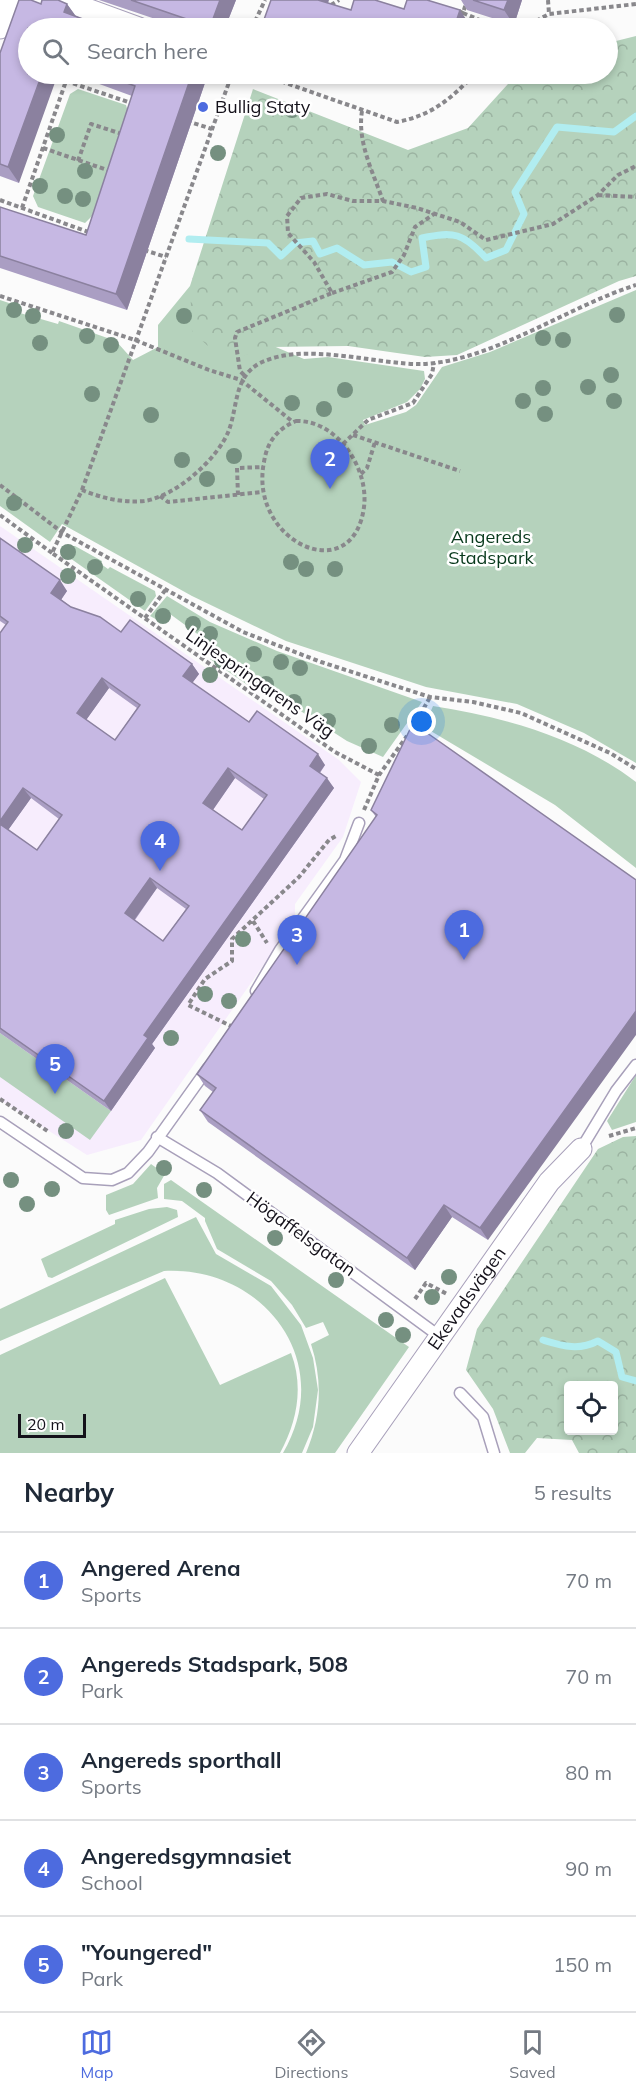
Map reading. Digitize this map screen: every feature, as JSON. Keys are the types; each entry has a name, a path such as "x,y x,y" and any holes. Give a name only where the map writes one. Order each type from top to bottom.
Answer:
{"street":[{"path":"0,28 10,0"},
{"path":"62,0 112,18"},
{"name":"Ekevadsvägen","path":"358,1453 549,1182 580,1149"}],"lane":[{"path":"235,1027 280,950 345,860 360,823"},
{"path":"0,1122 84,1178 99,1181 112,1180 128,1173 158,1137 216,1056"},
{"path":"580,1149 616,1091 636,1065"},
{"name":"Högaffelsgatan","path":"158,1137 217,1173 408,1311 439,1336"},
{"path":"460,1393 483,1417 494,1453"}],"path":[{"path":"257,18 265,0"},
{"path":"324,3 332,5 339,0"},
{"path":"463,13 467,0"},
{"path":"548,0 549,14"},
{"path":"542,18 549,14 636,4"},
{"path":"453,9 475,18"},
{"path":"22,208 65,84"},
{"path":"75,84 137,106"},
{"path":"52,553 82,490 228,84"},
{"path":"288,84 397,122 420,118 449,100 465,84"},
{"path":"362,111 360,125 366,154 383,201"},
{"path":"180,119 212,129"},
{"path":"78,161 91,124 127,136"},
{"path":"43,148 114,173 117,164"},
{"path":"332,293 314,262 288,233 287,216 301,198 327,194 353,201 383,201 434,213 460,222 486,240 553,225 598,195 618,175 636,166"},
{"path":"598,195 636,197"},
{"path":"0,200 93,234 96,224"},
{"path":"293,422 243,378 235,338 237,332 332,293 392,272 404,255 415,227 434,213"},
{"path":"135,247 166,257"},
{"path":"82,490 102,498 145,501 159,496 203,468 223,442 229,430 243,378 261,363 277,357 357,356 419,364 451,360 491,346 636,285"},
{"path":"0,296 135,340 209,370 243,378"},
{"path":"343,444 368,420 413,403 432,374 434,363"},
{"path":"306,421 323,427 343,444 360,474 365,495 361,522 352,537 335,549 314,550 292,541 271,516 262,492 263,467 271,440 286,425 293,422 306,421"},
{"path":"353,435 460,471"},
{"path":"360,474 367,468 375,442"},
{"path":"238,495 237,468 263,467"},
{"name":"Linjespringarens Väg","path":"0,485 63,533 243,632 321,662 430,697 473,702 521,713 610,753 636,769"},
{"path":"159,496 168,502 262,492"},
{"name":"Linjespringarens Väg","path":"0,515 335,752 379,775"},
{"path":"144,618 166,590"},
{"path":"235,1027 188,1005 205,979 232,961 231,939 299,877 329,840 360,823 379,775 413,729 430,697"},
{"path":"253,921 269,945"},
{"path":"0,1099 54,1137"},
{"path":"408,1311 426,1283 463,1302"}],"shaded area":[{"path":"0,526 339,760 361,782 343,837 295,904 295,920 141,1140 87,1155 0,1100"}],"green space":[{"path":"636,36 636,276 619,281 457,355 425,357 348,346 272,347 235,358 211,349 192,331 190,286 253,89 408,150 468,128 508,84 618,84 618,40"},
{"path":"78,89 126,105 129,115 92,216 85,223 38,207 33,196 70,94"},
{"name":"Angereds Stadspark","path":"190,286 257,339 304,359 328,357 424,371 425,379 420,389 407,402 363,420 365,425 406,412 416,405 442,367 490,352 636,290 636,763 584,733 517,704 426,687 286,641 192,596 62,524 50,542 0,506 0,300 21,307 20,313 58,324 59,321 116,341 133,360 158,347 158,325"},
{"path":"62,546 75,546 102,561 101,564 108,569 110,567 155,591 156,596 145,611 60,551"},
{"path":"167,596 210,622 277,651 422,702 383,757 347,741 254,681 249,686 210,659 218,649 170,614 163,623 150,616"},
{"path":"433,706 487,716 540,732 590,753 636,782 636,868 555,805 424,727"},
{"path":"0,1033 111,1111 90,1140 0,1077"},
{"path":"636,1075 636,1122 612,1130 607,1121"},
{"path":"636,1136 636,1453 579,1453 572,1440 537,1438 525,1453 510,1453 493,1409 466,1370 477,1329 598,1149 623,1137"},
{"path":"151,1164 165,1174 157,1188 158,1198 109,1215 106,1210 106,1195 133,1184"},
{"path":"171,1180 409,1347 335,1453 306,1453 315,1426 319,1399 319,1385 311,1344 329,1335 323,1322 306,1328 292,1305 271,1281 217,1249 205,1218 182,1201 164,1199 164,1184"},
{"path":"167,1207 177,1210 178,1217 52,1278 48,1277 41,1259 115,1224 115,1220 149,1209"},
{"path":"196,1217 216,1254 271,1286 301,1325 313,1358 318,1390 313,1427 302,1453 283,1453 297,1419 301,1385 295,1354 281,1326 259,1302 232,1284 200,1274 164,1271 0,1341 0,1309"},
{"path":"165,1278 220,1385 291,1353 297,1379 297,1404 291,1429 280,1453 0,1453 0,1355"}],"building":[{"path":"19,0 31,0 41,4 42,0 58,0 67,4 64,12 80,18 18,18 18,84 38,84 8,167 0,164 0,53"},
{"path":"131,0 220,0 213,18 184,18"},
{"path":"271,0 318,0 351,10 354,0 375,0 404,9 407,0 427,0 460,10 457,18 265,18"},
{"path":"473,0 508,0 504,10"},
{"path":"130,84 189,84 116,294 0,256 0,207 86,235 135,86"},
{"path":"0,538 60,580 51,593 71,607 100,617 121,632 130,620 192,664 183,676 249,722 257,711 318,754 310,766 327,778 144,1035 148,1038 104,1101 0,1028 0,824 37,850 62,815 23,788 0,821 0,633 8,622 0,616","holes":["102,678 140,705 115,740 77,713","228,768 267,795 242,830 203,803","150,878 189,906 163,941 125,913"]},
{"path":"413,723 636,880 636,1011 480,1228 444,1205 407,1258 200,1110 216,1088 197,1074 377,815 371,810"}],"waterway":[{"path":"189,239 268,243 281,256 295,243 313,241 320,254 337,248 364,265 392,262 411,272 426,267 422,238 450,235 471,243 486,258 506,250 524,214 515,192 557,127 614,132 636,116"},
{"path":"543,1340 577,1347 598,1341 616,1352 622,1377 636,1381"}],"place":[{"name":"Bullig Staty","path":"203,107"},
{"name":"Angereds Stadspark, 508","path":"330,489"},
{"name":"Angeredsgymnasiet","path":"160,871"},
{"name":"Angered Arena","path":"464,960"},
{"name":"Angereds sporthall","path":"297,965"},
{"name":"\"Youngered\"","path":"55,1094"}]}
